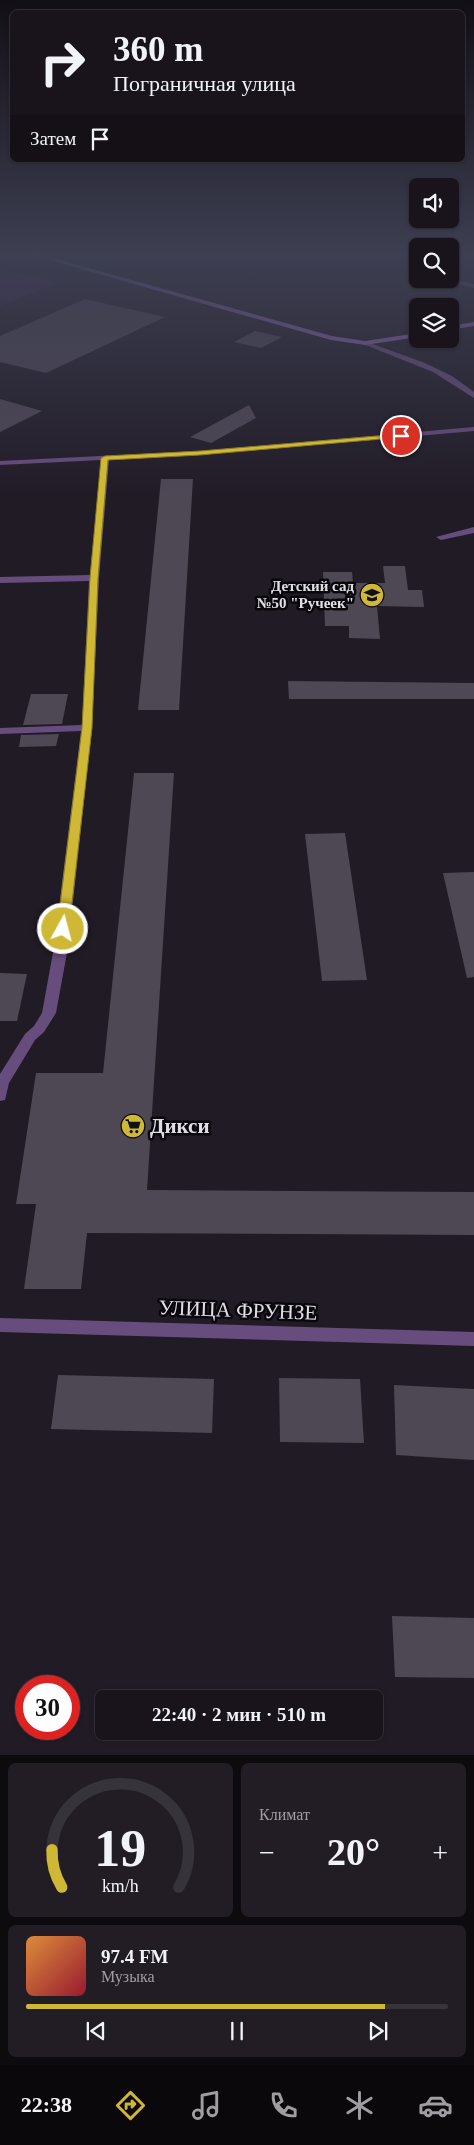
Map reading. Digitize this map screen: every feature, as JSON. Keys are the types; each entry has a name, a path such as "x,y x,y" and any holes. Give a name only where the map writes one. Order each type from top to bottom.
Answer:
{"main road":[{"path":"313,333 331,338 365,343 409,336"}],"street":[{"path":"365,343 441,372 460,383 474,396"},
{"path":"0,463 210,452 474,429"},
{"path":"0,1096 2,1083 30,1036 39,1029 49,1013 61,947 87,728 94,578 105,458"},
{"path":"441,537 474,530"},
{"path":"0,580 94,578"},
{"path":"0,731 87,728"},
{"name":"УЛИЦА ФРУНЗЕ","path":"0,1325 474,1339"}],"building":[{"path":"7,333 131,333 46,373 0,362 0,336"},
{"path":"251,333 264,333 282,337 261,348 234,342"},
{"path":"0,399 42,411 0,432"},
{"path":"249,405 256,418 211,443 190,437"},
{"path":"161,479 193,479 179,710 138,710"},
{"path":"383,566 405,566 408,590 422,590 424,607 377,606 380,639 349,638 349,626 325,626 323,572 352,572 353,583 385,583"},
{"path":"288,681 474,683 474,699 289,699"},
{"path":"31,694 68,694 62,724 23,725"},
{"path":"59,734 56,746 19,747 21,735"},
{"path":"134,773 174,773 147,1190 474,1192 474,1235 87,1233 81,1289 24,1289 36,1204 16,1204 36,1073 103,1073"},
{"path":"345,833 367,980 322,981 305,834"},
{"path":"474,872 474,977 467,978 443,873"},
{"path":"0,973 27,974 17,1021 0,1021"},
{"path":"58,1375 214,1379 212,1433 51,1429"},
{"path":"279,1378 360,1379 364,1443 280,1442"},
{"path":"394,1385 474,1389 474,1460 396,1455"},
{"path":"392,1616 474,1618 474,1678 395,1677"}],"place":[{"name":"Детский сад №50 \"Ручеек\"","path":"372,595"},
{"name":"Дикси","path":"133,1126"}],"route":[{"path":"63,929 87,728 94,578 105,458 200,453 401,436"}]}
